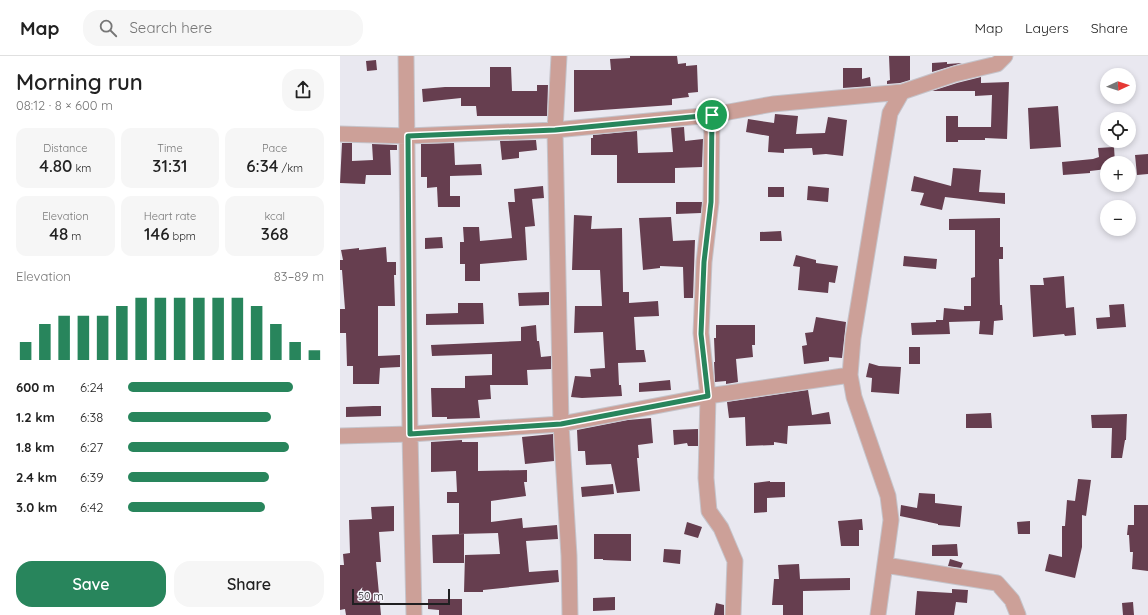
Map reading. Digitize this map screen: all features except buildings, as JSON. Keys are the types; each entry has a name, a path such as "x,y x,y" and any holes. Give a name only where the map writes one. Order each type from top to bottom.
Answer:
{"street":[{"path":"406,56 410,434 414,615"},
{"path":"559,56 555,130 561,424 569,556 570,615"},
{"path":"340,134 408,136 555,130 712,115 773,104 902,92 955,74 997,64 1005,56"},
{"path":"878,615 891,520 888,496 854,397 850,375 853,338 890,113 902,92"},
{"path":"712,115 711,202 704,262 701,334 708,396 706,478 710,511 721,528 735,561 733,615"},
{"path":"340,436 410,434 561,424 708,396 850,375"},
{"path":"885,565 997,583 1012,600 1018,615"}],"route":[{"path":"712,115 711,202 704,262 701,334 708,396 561,424 410,434 408,136 555,130 712,115"}]}
